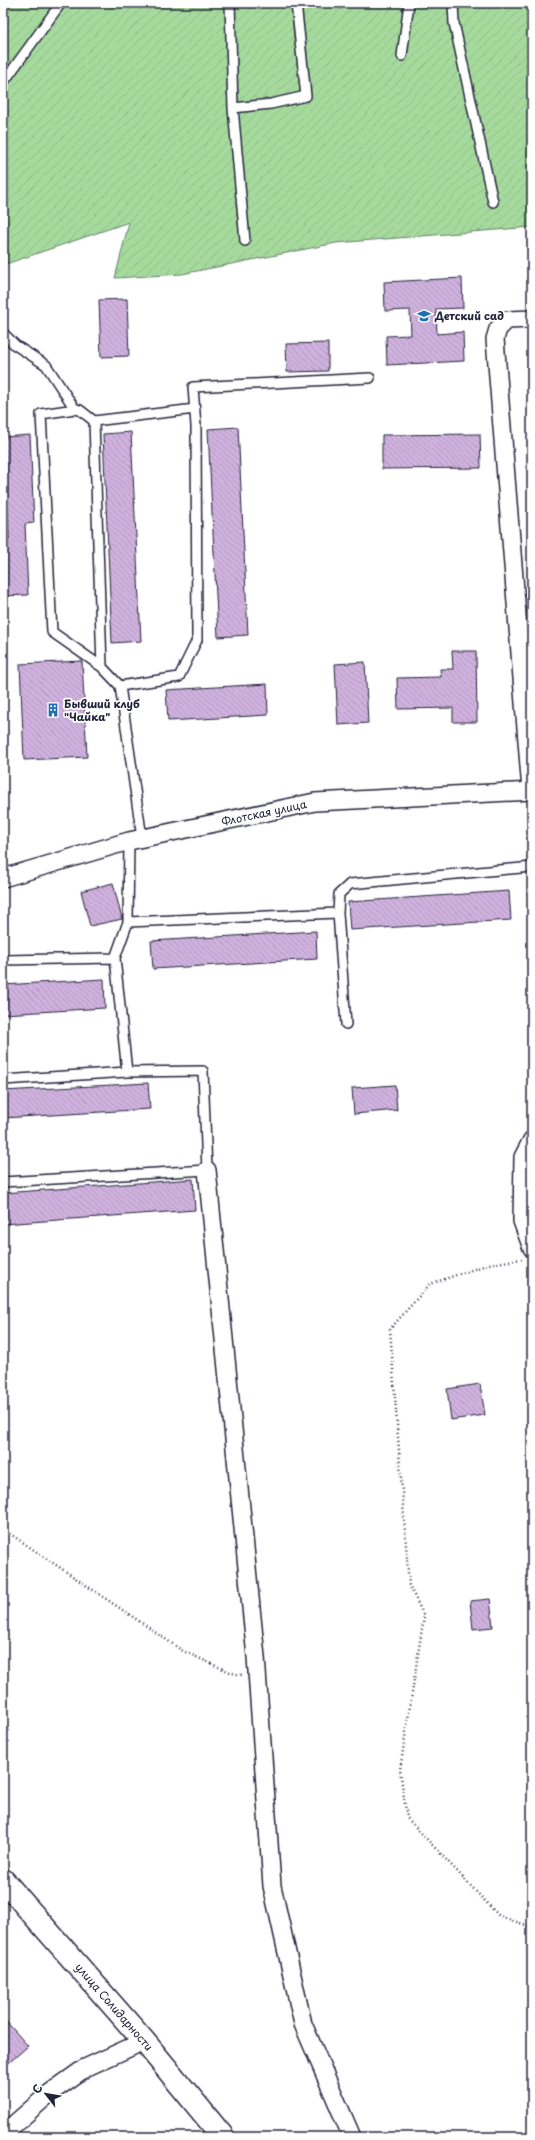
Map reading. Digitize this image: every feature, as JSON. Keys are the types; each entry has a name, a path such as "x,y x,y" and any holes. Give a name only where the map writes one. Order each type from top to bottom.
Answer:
{"street":[{"path":"531,791 495,340 498,329 507,320 532,319"},
{"name":"Флотская улица","path":"3,878 135,840 315,802 531,791"},
{"path":"529,1253 522,1221 524,1157 532,1140"},
{"path":"207,1170 258,1678 272,1886 303,2024 352,2137"},
{"name":"улица Солидарности","path":"3,1880 144,2042 223,2137"},
{"path":"3,2134 50,2093 85,2068 144,2042"}],"lane":[{"path":"3,83 60,3"},
{"path":"230,3 233,108 245,241"},
{"path":"233,108 271,104 306,96 296,3"},
{"path":"402,56 409,3"},
{"path":"453,3 454,23 493,202"},
{"path":"3,333 15,345 46,365 75,409"},
{"path":"120,686 179,677 197,640 195,409 193,387 370,378"},
{"path":"127,1072 115,958 128,922 135,840 120,686 102,667 52,632 41,414 75,409 80,410 94,420 195,409"},
{"path":"94,420 102,667"},
{"path":"346,1024 338,913 339,894 350,884 532,867"},
{"path":"128,922 338,913"},
{"path":"3,960 115,958"},
{"path":"3,1080 127,1072 203,1071 207,1170 3,1182"}],"path":[{"path":"529,1253 489,1264 430,1284 390,1329 409,1585 424,1616 400,1770 407,1818 499,1916 532,1927"},
{"path":"3,1529 183,1651 232,1673 258,1678"}],"green space":[{"path":"3,3 532,3 532,227 336,243 182,274 115,278 129,222 3,265"}],"building":[{"path":"462,278 463,308 436,309 437,334 463,332 464,361 387,365 386,336 411,335 410,310 385,311 384,282"},
{"path":"127,299 129,356 101,357 99,300"},
{"path":"328,343 328,371 287,372 286,344"},
{"path":"238,427 248,635 218,637 208,429"},
{"path":"131,432 141,641 112,643 103,434"},
{"path":"480,434 481,468 382,469 382,435"},
{"path":"30,435 34,523 25,524 28,595 3,596 3,539 9,539 4,437"},
{"path":"452,651 476,651 477,722 453,722 453,708 398,709 397,678 441,677 440,669 453,669"},
{"name":"Бывший клуб \"Чайка\"","path":"82,661 87,757 24,760 20,664"},
{"path":"365,662 368,723 338,725 335,664"},
{"path":"267,684 268,715 168,721 166,690"},
{"path":"113,883 122,919 90,926 81,891"},
{"path":"509,891 511,920 350,930 348,902"},
{"path":"316,931 317,959 153,969 151,941"},
{"path":"104,979 105,1008 3,1014 3,985"},
{"path":"148,1083 150,1109 3,1118 3,1091"},
{"path":"395,1085 397,1110 354,1114 352,1088"},
{"path":"193,1179 195,1210 3,1224 3,1193"},
{"path":"480,1384 485,1415 451,1420 447,1389"},
{"path":"490,1599 493,1627 473,1629 470,1601"},
{"path":"3,2018 28,2046 3,2068"}],"place":[{"name":"Детский сад","path":"424,316"},
{"name":"Бывший клуб \"Чайка\"","path":"53,710"}]}
